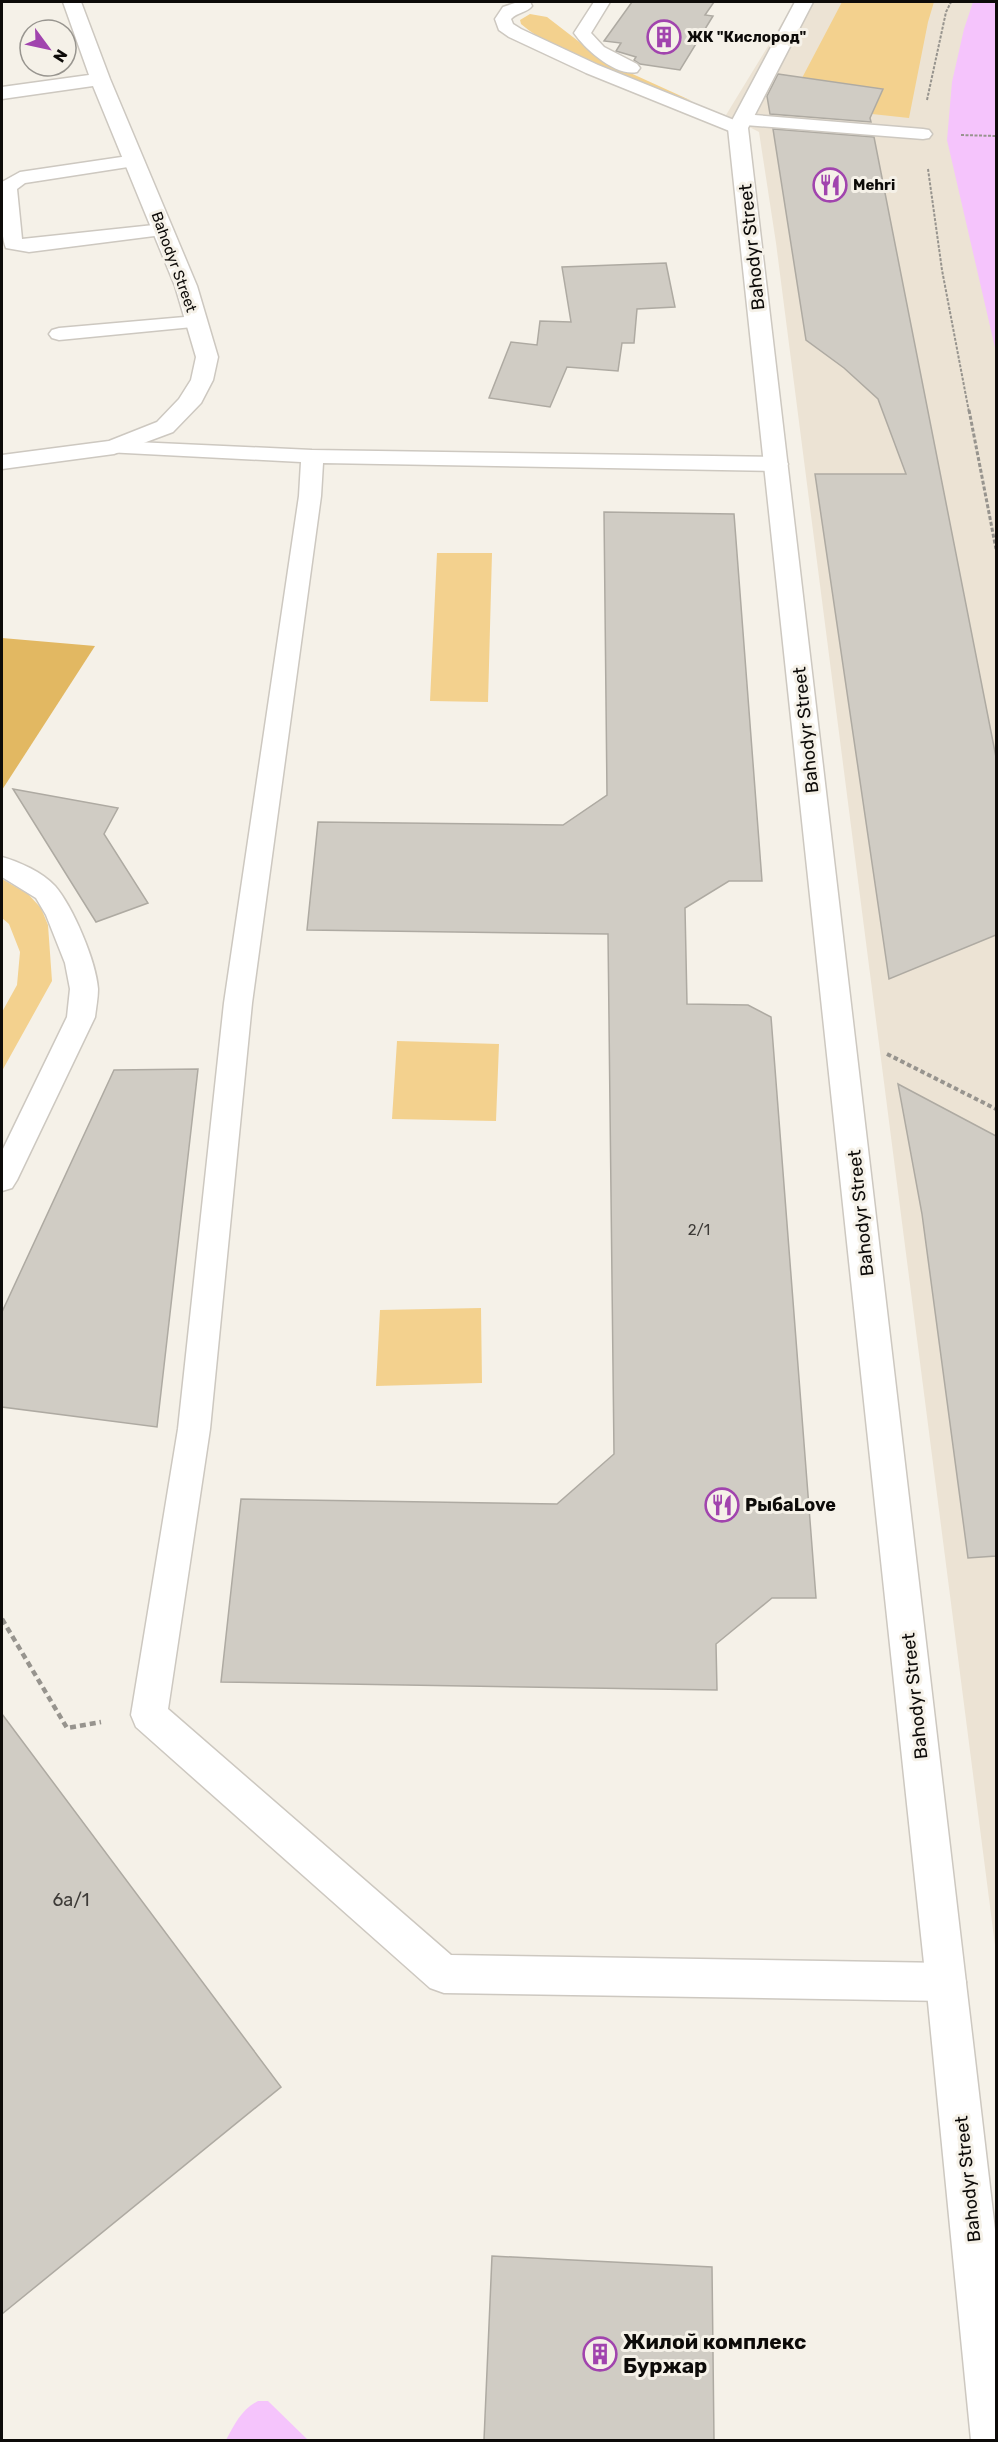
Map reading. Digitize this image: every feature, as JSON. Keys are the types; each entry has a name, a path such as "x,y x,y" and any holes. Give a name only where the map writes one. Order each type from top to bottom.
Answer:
{"street":[{"name":"Bahodyr Street","path":"2,462 114,447 165,427 189,403 202,380 207,357 186,286 100,79 72,2"},
{"path":"740,116 804,2"},
{"path":"2,93 100,79"},
{"name":"Bahodyr Street","path":"740,116 947,1982 995,2440"}],"lane":[{"path":"603,2 582,33 592,45 616,61 692,91"},
{"path":"524,6 509,11 503,19 505,26 599,73 740,116 923,134"},
{"path":"135,161 20,178 12,182 7,187 13,244 28,246 163,230"},
{"path":"58,334 196,322"},
{"path":"114,447 312,456 777,464"},
{"path":"312,456 310,496 238,1003 194,1429 149,1715 444,1974 947,1982"},
{"path":"2,866 35,884 53,903 79,963 84,990 81,1017 2,1180"}],"path":[{"path":"951,2 946,12 936,58 924,115 923,134 942,270 996,549"},
{"path":"951,135 996,136"},
{"path":"840,1030 996,1108"},
{"path":"2,1619 67,1728 149,1715"}],"shaded area":[{"path":"795,2 996,2 996,1953 776,243 759,132 726,115"},
{"path":"842,2 934,2 909,118 872,114 883,89 802,78"},
{"path":"973,2 996,2 996,352 947,140 952,82 964,29"},
{"path":"530,14 547,17 604,61 692,101 603,69 557,48 521,24 520,20"},
{"path":"437,553 492,553 488,702 430,701"},
{"path":"2,638 95,646 2,790"},
{"path":"2,879 28,894 41,908 48,925 52,981 2,1071 2,1012 17,985 20,952 9,924 2,918"},
{"path":"397,1041 499,1044 496,1121 392,1119"},
{"path":"481,1308 482,1383 376,1386 380,1310"},
{"path":"258,2401 268,2401 308,2440 226,2440 243,2413"}],"building":[{"name":"ЖК \"Кислород\"","path":"632,2 714,2 705,15 713,16 680,70 640,64 634,60 636,57 616,51 621,43 604,41"},
{"path":"778,74 883,89 870,118 871,122 770,114 767,96"},
{"path":"773,129 874,137 996,757 996,935 889,979 815,474 906,474 878,399 844,368 806,340"},
{"path":"666,263 675,307 637,309 634,343 622,343 618,371 567,367 550,407 489,398 511,342 537,345 540,321 571,322 562,267"},
{"path":"604,512 734,514 762,881 729,881 685,908 687,1004 748,1005 771,1017 816,1598 772,1598 716,1644 717,1690 221,1682 241,1499 557,1504 614,1454 608,934 307,930 318,822 563,825 607,795"},
{"path":"13,789 118,808 104,834 148,903 96,922"},
{"path":"198,1069 157,1427 2,1407 2,1312 114,1070"},
{"path":"898,1084 996,1136 996,1556 968,1558 922,1214"},
{"path":"2,1714 281,2087 2,2314"},
{"name":"Жилой комплекс Буржар","path":"492,2256 712,2267 714,2440 484,2440"}],"place":[{"name":"ЖК \"Кислород\"","path":"664,37"},
{"name":"Mehri","path":"830,185"},
{"name":"РыбаLove","path":"722,1505"},
{"name":"Жилой комплекс Буржар","path":"600,2354"}]}
